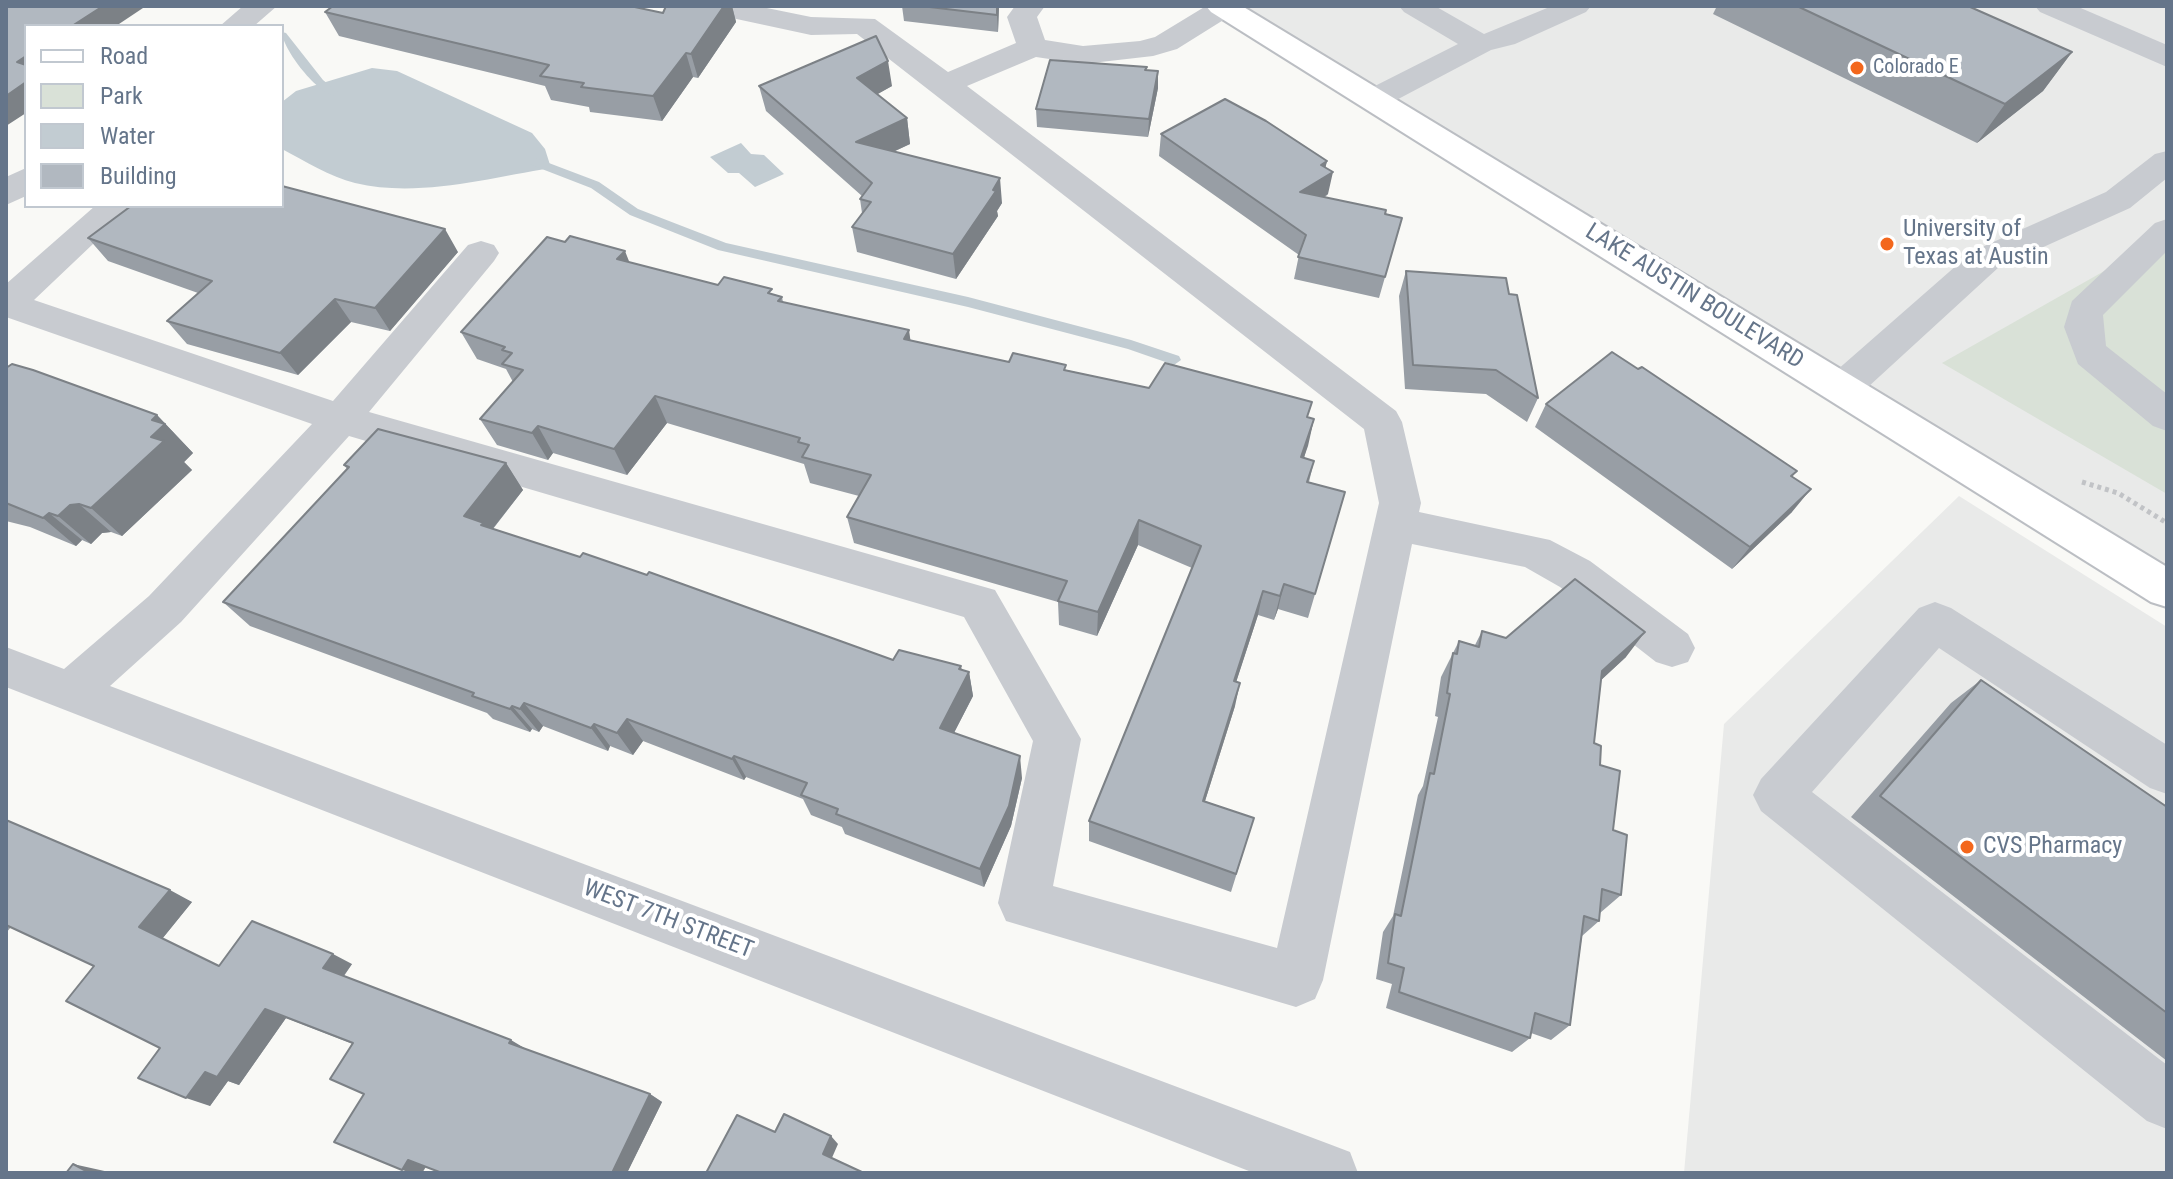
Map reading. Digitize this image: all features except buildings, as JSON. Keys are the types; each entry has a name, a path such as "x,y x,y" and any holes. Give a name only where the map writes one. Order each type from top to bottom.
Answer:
{"main road":[{"name":"LAKE AUSTIN BOULEVARD","path":"1222,7 2167,589"}],"street":[{"path":"238,24 262,6"},
{"path":"114,208 7,304 341,419 979,603 1057,739 1024,903 1296,980 1400,503 1382,422 945,84 866,16 811,26 714,6"},
{"path":"1030,6 1022,17 1033,47"},
{"path":"1414,6 1480,44"},
{"path":"1374,99 1480,44 1504,38 1576,6"},
{"path":"2050,6 2136,40 2167,58"},
{"path":"945,84 1033,47 1083,55 1142,50 1166,43 1222,7"},
{"path":"1842,388 1986,259 2118,200 2167,161"},
{"path":"6,194 24,180"},
{"path":"2167,231 2085,310 2082,322 2084,340 2091,354 2167,416"},
{"path":"71,691 177,596 341,419 481,253"},
{"path":"1396,524 1535,552 1575,574 1672,648"},
{"path":"2167,772 1935,621 1778,795 2167,1101"},
{"name":"WEST 7TH STREET","path":"6,667 1329,1173"}],"path":[{"path":"2085,483 2118,493 2167,523"}],"shaded area":[{"name":"University of Texas at Austin","path":"1221,6 2167,6 2167,589"},
{"path":"1959,496 2167,627 2167,1173 1684,1173 1724,724"}],"green space":[{"path":"2167,228 2167,494 1942,363 2136,253"}],"water":[{"path":"372,68 397,71 532,133 545,149 551,168 428,187 379,187 355,183 336,177 284,150 284,100 296,91"},
{"path":"741,143 751,154 764,155 784,174 755,187 739,173 728,173 710,157"}],"waterway":[{"path":"284,38 319,82 334,94"},
{"path":"533,161 595,185 634,212 723,247 968,302 1131,345 1174,360"}],"place":[{"name":"Colorado E","path":"1857,68"},
{"name":"University of Texas at Austin","path":"1887,244"},
{"name":"CVS Pharmacy","path":"1967,847"}]}
